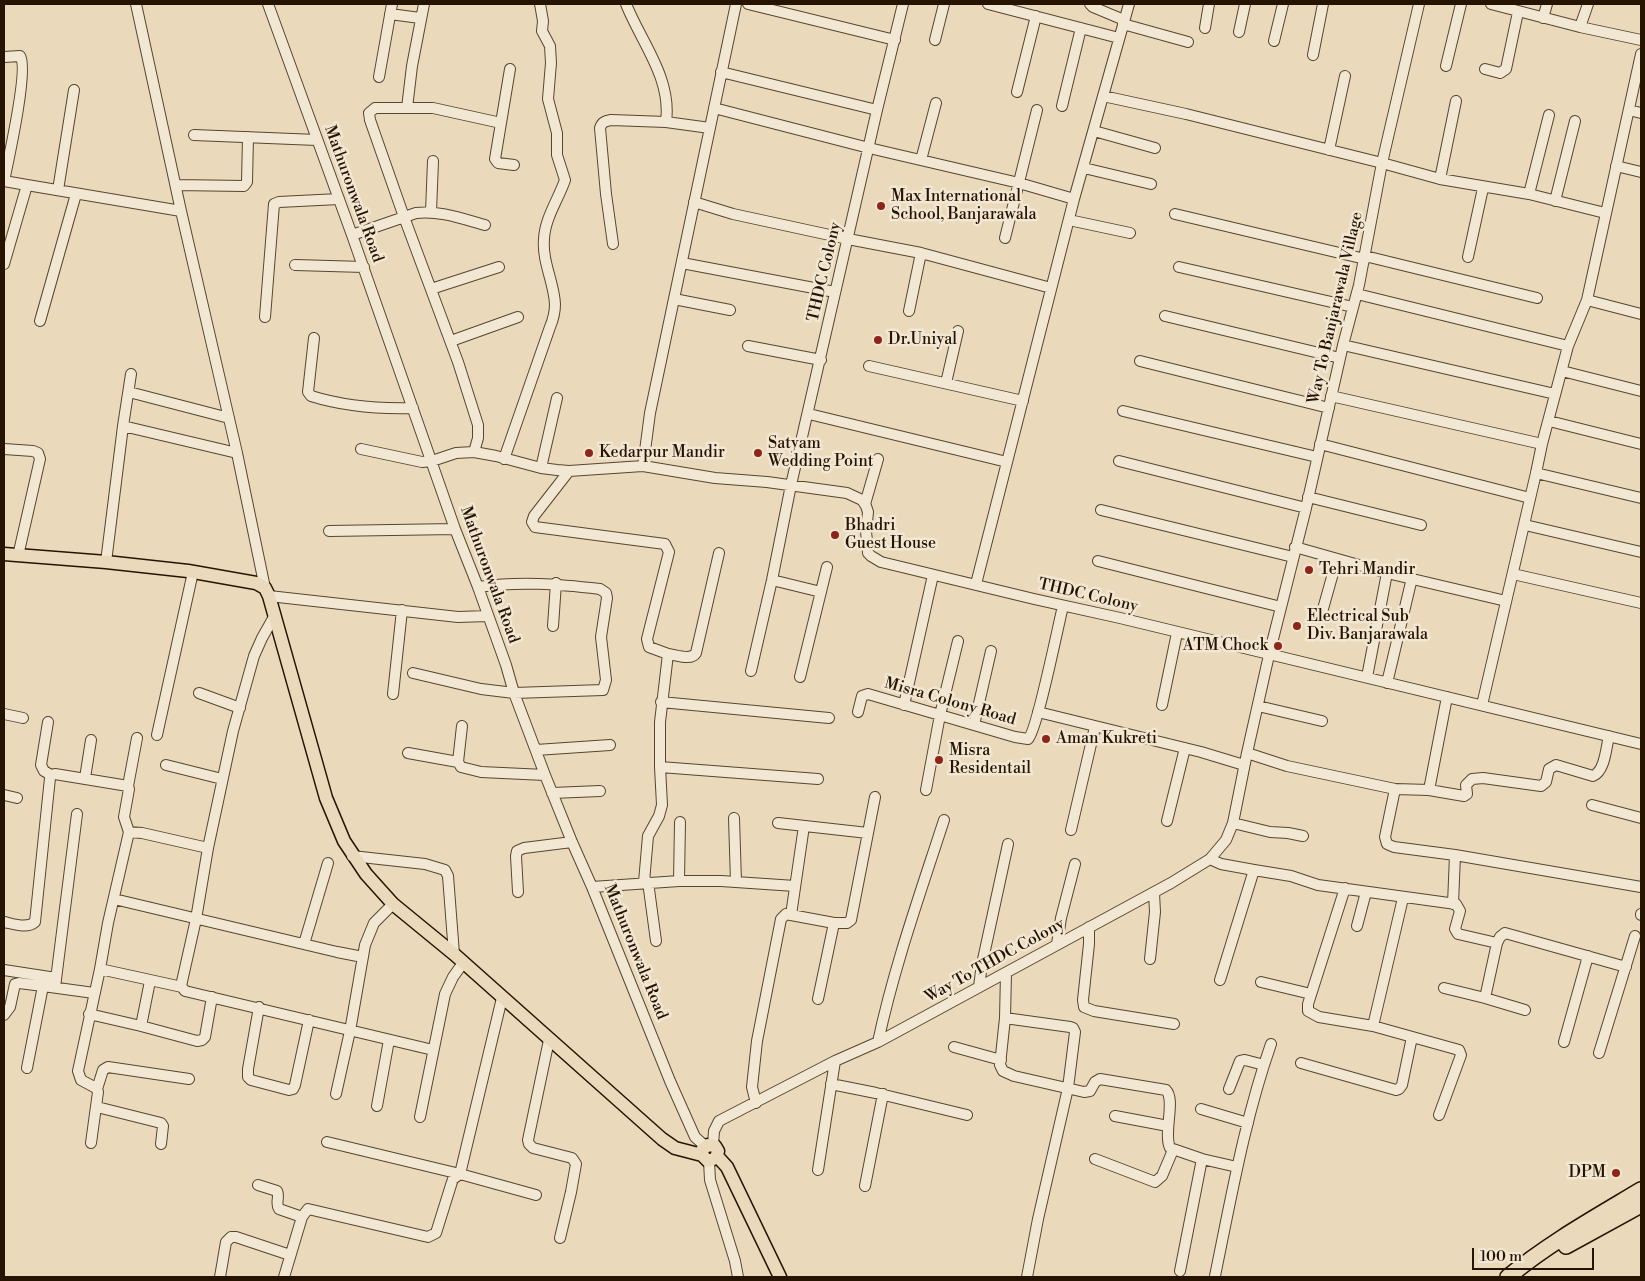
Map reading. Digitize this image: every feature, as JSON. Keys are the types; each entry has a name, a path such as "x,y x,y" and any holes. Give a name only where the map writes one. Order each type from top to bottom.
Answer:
{"highway":[{"path":"1521,1277 1612,1214 1641,1190"},
{"path":"1508,1277 1527,1261 1572,1231 1612,1214 1641,1205"}],"main road":[{"path":"4,554 106,562 193,572 256,583 267,592 326,798 352,856 393,904 458,958 662,1139 675,1148 710,1153 727,1167 780,1277"}],"street":[{"path":"136,4 267,592 458,617 488,616"},
{"name":"Mathuronwala Road","path":"268,4 364,267 455,530 478,587 514,693 545,775 694,1137 710,1153"},
{"path":"379,78 392,4"},
{"path":"407,108 412,66 424,4"},
{"path":"504,458 555,310 545,259 544,239 549,219 565,180 557,155 558,133 548,98 552,63 550,46 542,31 543,21 540,4"},
{"path":"626,4 664,86 667,101 666,122"},
{"path":"643,466 650,413 736,4"},
{"path":"748,4 895,40"},
{"name":"THDC Colony","path":"751,671 835,292 877,110 904,4"},
{"path":"935,40 944,4"},
{"path":"988,4 1119,38"},
{"path":"1090,4 1124,22 1188,42"},
{"path":"976,584 1074,199 1129,4"},
{"path":"1205,28 1209,4"},
{"path":"1238,32 1245,4"},
{"path":"1274,41 1282,4"},
{"path":"1313,55 1323,4"},
{"name":"Way To Banjarawala Village","path":"1269,655 1306,508 1343,345 1357,294 1382,162 1419,4"},
{"path":"1446,66 1460,4"},
{"path":"1491,4 1580,27 1641,40"},
{"path":"1543,18 1547,4"},
{"path":"1580,27 1588,4"},
{"path":"1485,69 1500,73 1506,69 1512,8"},
{"path":"390,14 420,18"},
{"path":"1017,92 1036,16"},
{"path":"1062,106 1082,28"},
{"path":"1482,705 1525,525 1542,444 1568,346 1586,300 1597,256 1641,54"},
{"path":"4,57 20,56 23,61 18,109 4,181 181,211"},
{"path":"510,69 496,160 498,163 514,165"},
{"path":"721,72 877,110"},
{"path":"1329,150 1345,76"},
{"path":"58,190 74,90"},
{"path":"1104,96 1382,162 1440,179 1483,188 1528,194 1605,213"},
{"path":"1440,179 1456,101"},
{"path":"921,160 936,103"},
{"path":"474,452 478,438 478,425 369,112 375,108 433,108 501,123"},
{"path":"714,108 869,148 1019,183 1074,199"},
{"path":"1005,238 1037,110"},
{"path":"1629,110 1641,113"},
{"path":"1528,194 1549,115"},
{"path":"613,244 606,194 600,128 602,124 605,121 611,120 666,122 710,128"},
{"path":"1555,200 1575,121"},
{"path":"1094,131 1155,148"},
{"path":"194,135 317,140"},
{"path":"176,185 244,186 247,182 248,137"},
{"path":"431,212 433,161"},
{"path":"1616,166 1641,172"},
{"path":"1084,168 1151,184"},
{"path":"4,264 27,185"},
{"path":"1468,257 1483,188"},
{"path":"40,321 76,194"},
{"path":"265,317 272,206 279,202 339,199"},
{"path":"694,202 733,214 848,239 921,252 1051,288"},
{"path":"352,235 416,213 431,212 485,226"},
{"path":"1174,214 1537,298"},
{"path":"1069,220 1130,233"},
{"path":"909,311 921,252"},
{"path":"682,263 835,292"},
{"path":"295,265 364,267"},
{"path":"431,289 499,267"},
{"path":"1179,267 1353,307"},
{"path":"1357,294 1568,346"},
{"path":"674,299 730,310"},
{"path":"1586,300 1641,314"},
{"path":"1165,316 1340,358"},
{"path":"450,341 518,317"},
{"path":"946,383 958,331"},
{"path":"314,338 308,392 311,396 364,406 413,408"},
{"path":"1343,345 1556,394"},
{"path":"748,346 821,360"},
{"path":"1140,361 1329,408"},
{"path":"869,366 1023,401"},
{"path":"1562,371 1641,391"},
{"path":"106,562 131,374"},
{"path":"129,392 229,418"},
{"path":"1331,396 1542,444"},
{"path":"541,468 557,398"},
{"path":"1123,410 1318,457"},
{"path":"809,414 1007,462"},
{"path":"1549,422 1641,444"},
{"path":"123,426 237,453"},
{"path":"1320,444 1530,498"},
{"path":"4,449 33,451 38,453 40,459 18,556"},
{"path":"361,449 418,462 432,461 456,452 474,452 541,468 568,471 643,466 715,478 791,485 847,493 862,500 865,504"},
{"path":"865,504 878,458"},
{"path":"1119,460 1306,508"},
{"path":"568,471 534,516 533,525 538,528 666,544 669,558 646,642 649,647 668,654 690,658 695,656 720,554"},
{"path":"1536,473 1641,498"},
{"path":"1308,497 1421,525"},
{"name":"THDC Colony","path":"865,504 868,512 866,530 868,553 881,562 1641,744"},
{"path":"1101,510 1294,552 1336,559 1506,601"},
{"path":"1525,525 1641,552"},
{"path":"329,531 455,530"},
{"path":"1321,616 1336,559"},
{"path":"1098,561 1282,607"},
{"path":"800,677 827,567"},
{"path":"157,735 193,572"},
{"path":"1367,677 1388,573"},
{"path":"904,705 933,574"},
{"path":"1513,574 1641,603"},
{"path":"1387,683 1412,578"},
{"path":"772,580 821,592"},
{"path":"413,673 481,689 514,693 600,691 604,688 606,680 601,637 607,595 600,589 556,583 507,583 478,587"},
{"path":"553,626 556,583"},
{"name":"Misra Colony Road","path":"858,712 862,696 865,694 1015,737 1028,739 1032,735 1063,606"},
{"path":"393,694 402,610"},
{"path":"182,988 181,984 196,919 222,779 258,644 274,616"},
{"path":"1162,705 1177,632"},
{"path":"926,790 940,715 958,641"},
{"path":"974,725 991,651"},
{"path":"656,941 646,882 648,836 659,816 662,805 660,767 662,702 668,654"},
{"path":"1245,759 1269,655"},
{"path":"199,693 240,708"},
{"path":"1429,790 1447,697"},
{"path":"662,702 829,718"},
{"path":"1258,706 1322,721"},
{"path":"1038,712 1185,748 1287,766 1395,789 1429,790 1464,796 1466,794 1466,785 1472,779 1484,778 1540,786 1546,782 1549,769 1556,765 1594,776 1597,775 1601,770 1609,736"},
{"path":"4,714 23,718"},
{"path":"48,722 40,765 44,771 51,775 85,778 128,786"},
{"path":"458,762 462,726"},
{"path":"1071,830 1095,726"},
{"path":"97,1089 84,1083 78,1075 89,1014 128,832 124,820 137,738"},
{"path":"85,778 91,740"},
{"path":"536,750 610,744"},
{"path":"1167,821 1185,748"},
{"path":"408,753 458,762 464,769 481,772 545,775"},
{"name":"Way To THDC Colony","path":"738,1277 735,1261 710,1180 710,1153 714,1131 720,1121 835,1061 878,1042 1154,893 1210,860 1226,840 1233,823 1245,759"},
{"path":"166,765 222,779"},
{"path":"660,767 818,779"},
{"path":"4,922 26,926 35,922 51,775"},
{"path":"1395,789 1385,837 1390,847 1455,855 1641,887"},
{"path":"552,793 600,791"},
{"path":"4,795 16,798"},
{"path":"756,1103 752,1087 757,1041 781,919 786,914 834,923 847,923 851,920 875,797"},
{"path":"1592,805 1641,818"},
{"path":"55,982 77,814"},
{"path":"734,818 736,882"},
{"path":"878,1042 903,949 944,820"},
{"path":"679,881 680,822"},
{"path":"778,823 868,833"},
{"path":"1233,823 1270,832 1303,836"},
{"path":"791,915 804,826"},
{"path":"128,832 142,833 208,848"},
{"path":"518,892 517,851 524,848 572,842"},
{"path":"979,986 1008,844"},
{"path":"1453,904 1455,855"},
{"path":"352,856 425,864 445,870 448,876 458,958 453,977 445,994 420,1117"},
{"path":"1210,860 1254,870 1283,874 1313,884 1453,904 1459,908 1455,929 1458,934 1497,943"},
{"path":"304,944 328,863"},
{"path":"1057,944 1061,918 1075,864"},
{"path":"1220,980 1254,870"},
{"path":"592,887 679,881 796,886"},
{"path":"1345,888 1311,994 1308,1011 1313,1015 1373,1026 1456,1048 1461,1052 1455,1075 1439,1115"},
{"path":"1357,926 1366,892"},
{"path":"1150,959 1155,912 1154,893"},
{"path":"1373,1026 1404,898"},
{"path":"114,899 363,957"},
{"path":"336,1094 367,939 374,923 393,904"},
{"path":"818,999 834,923"},
{"path":"1089,927 1084,1007 1094,1011 1174,1024"},
{"path":"1485,998 1497,943 1503,934 1509,933 1626,967"},
{"path":"1599,1053 1635,936"},
{"path":"1564,1042 1588,956"},
{"path":"100,969 433,1050"},
{"path":"4,970 94,993"},
{"path":"1006,973 1005,1018 1001,1060 1001,1069 1006,1074 1084,1092 1089,1092 1095,1082 1100,1079 1166,1090 1170,1096 1168,1144 1173,1150 1237,1167"},
{"path":"141,1026 150,981"},
{"path":"4,1014 10,1008 15,984 43,986 55,982"},
{"path":"1260,982 1311,994"},
{"path":"27,1068 43,986"},
{"path":"1444,988 1525,1010"},
{"path":"89,1014 197,1041 202,1040 205,1036 212,997"},
{"path":"284,1277 302,1218 305,1211 309,1209 428,1237 438,1230 454,1179 460,1174 502,998"},
{"path":"259,1007 248,1077 251,1080 288,1090 293,1089 295,1084 309,1020"},
{"path":"1005,1018 1070,1027 1075,1030 1068,1088 1038,1219 1027,1277"},
{"path":"1301,1064 1396,1090 1402,1085 1412,1037"},
{"path":"376,1106 389,1040"},
{"path":"549,1040 528,1140 530,1146 537,1150 575,1160 574,1179 560,1238"},
{"path":"1215,1276 1237,1167 1271,1044"},
{"path":"954,1047 1001,1060"},
{"path":"1229,1089 1240,1061 1245,1060 1264,1065"},
{"path":"818,1170 835,1061"},
{"path":"91,1143 97,1108 97,1089 103,1070 108,1067 189,1079"},
{"path":"831,1084 883,1094 967,1115"},
{"path":"865,1186 883,1094"},
{"path":"97,1108 161,1123 163,1126 161,1144"},
{"path":"1201,1109 1248,1123"},
{"path":"1115,1116 1168,1126"},
{"path":"327,1142 460,1174 536,1195"},
{"path":"1095,1158 1154,1182 1162,1176 1173,1150"},
{"path":"1180,1270 1202,1159"},
{"path":"258,1185 277,1191 279,1195 277,1205 279,1209 302,1218"},
{"path":"220,1277 226,1242 231,1237 290,1255"}],"place":[{"name":"Max International School, Banjarawala","path":"881,206"},
{"name":"Dr.Uniyal","path":"878,340"},
{"name":"Kedarpur Mandir","path":"589,453"},
{"name":"Satyam Wedding Point","path":"758,453"},
{"name":"Bhadri Guest House","path":"835,535"},
{"name":"Tehri Mandir","path":"1309,570"},
{"name":"Electrical Sub Div. Banjarawala","path":"1297,626"},
{"name":"ATM Chock","path":"1278,646"},
{"name":"Aman Kukreti","path":"1046,739"},
{"name":"Misra Residentail","path":"939,760"},
{"name":"DPM","path":"1616,1173"}]}
